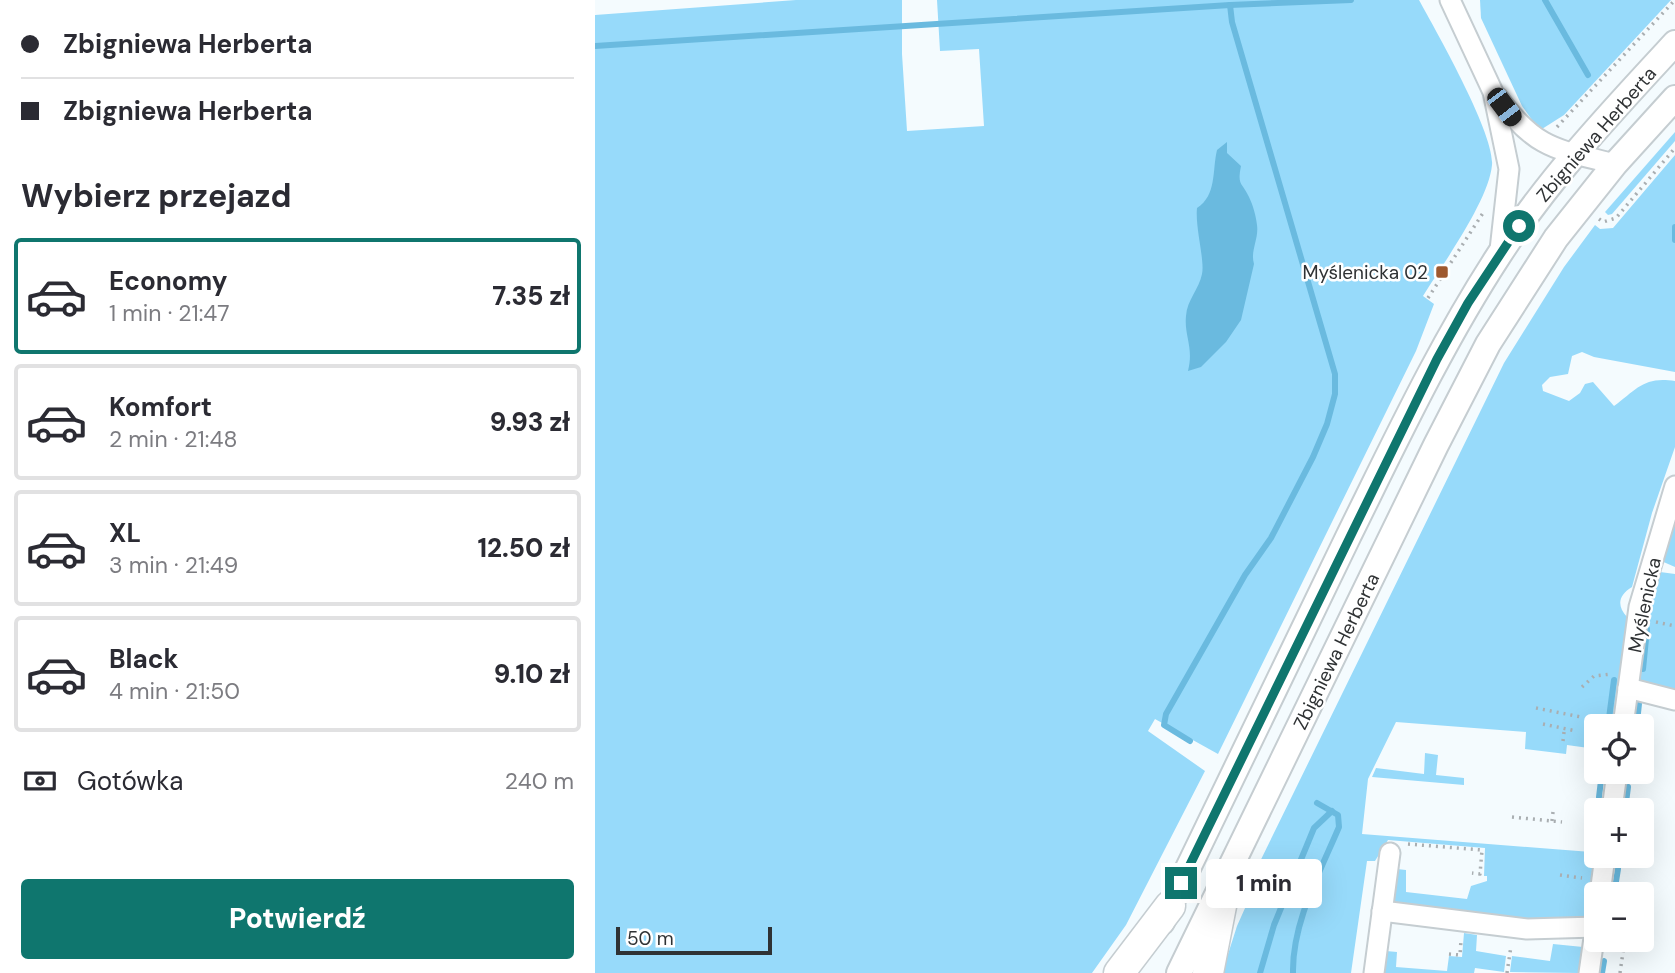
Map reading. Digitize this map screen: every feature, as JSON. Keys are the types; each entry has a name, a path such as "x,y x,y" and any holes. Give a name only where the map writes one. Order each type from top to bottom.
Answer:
{"highway":[{"path":"1207,973 1227,875"},
{"path":"1119,973 1170,906"}],"main road":[{"name":"Zbigniewa Herberta","path":"1137,973 1413,406 1458,321 1543,193 1675,43"},
{"name":"Zbigniewa Herberta","path":"1179,973 1471,375 1529,276 1569,221 1615,164 1675,98"}],"street":[{"path":"1450,0 1493,92 1509,169 1500,254"},
{"path":"1462,22 1467,0"},
{"path":"1493,92 1515,121 1556,150 1615,164"},
{"name":"Myślenicka","path":"1625,714 1639,607 1675,486"},
{"path":"1629,682 1675,700"},
{"path":"1374,973 1390,853"},
{"path":"1382,911 1527,929 1584,926"},
{"path":"1589,973 1592,952"}],"path":[{"path":"1555,129 1675,0"},
{"path":"1593,215 1603,222 1616,218 1675,148"},
{"path":"1428,298 1488,206"},
{"path":"1582,687 1600,674 1629,682"},
{"path":"1536,708 1581,718"},
{"path":"1543,724 1576,731"},
{"path":"1563,741 1564,732"},
{"path":"1552,821 1553,812"},
{"path":"1512,817 1562,822"},
{"path":"1390,853 1392,843 1482,850 1480,874 1472,873"},
{"path":"1560,875 1586,877"},
{"path":"1449,954 1460,955 1462,931"},
{"path":"1507,973 1512,937"},
{"path":"1620,973 1623,952"}],"shaded area":[{"path":"796,0 902,0 907,131 984,126 979,49 940,51 937,0 1419,0 1475,107 1490,150 1492,165 1483,196 1464,232 1423,296 1434,304 1416,351 1218,754 1155,719 1148,731 1205,771 1126,925 1092,973 595,973 595,15"},
{"path":"1480,0 1671,0 1564,115 1542,129 1522,106 1481,18"},
{"path":"1675,132 1675,141 1612,214 1608,215 1605,212"},
{"path":"1227,142 1227,153 1241,166 1240,181 1255,214 1257,230 1254,264 1241,320 1226,342 1201,367 1188,371 1190,355 1186,316 1203,268 1197,208 1211,189 1217,150"},
{"path":"1675,155 1675,372 1594,357 1582,352 1572,356 1568,374 1550,377 1542,385 1543,391 1569,401 1580,393 1585,384 1593,382 1614,406 1648,382 1675,381 1675,447 1652,513 1632,587 1620,600 1621,608 1627,617 1615,714 1584,714 1584,747 1567,745 1566,754 1525,749 1526,732 1396,722 1368,779 1362,834 1584,851 1584,868 1595,868 1593,882 1584,882 1584,918 1543,921 1400,906 1394,900 1397,869 1406,870 1406,892 1467,899 1471,886 1487,881 1487,876 1484,876 1485,848 1388,840 1375,861 1367,861 1351,973 1222,973 1237,926 1254,888 1249,884 1504,363 1564,267 1595,225 1600,229 1613,228"},
{"path":"1675,507 1675,567 1659,560"},
{"path":"1656,569 1675,574 1675,694 1640,682 1638,678 1641,641"},
{"path":"1425,753 1438,755 1436,775 1464,778 1464,785 1372,777 1376,768 1424,774"},
{"path":"1464,933 1477,935 1476,951 1506,956 1504,972 1475,968 1474,973 1383,973 1386,951 1397,952 1396,967 1447,971 1449,956 1462,957"},
{"path":"1553,944 1583,947 1579,973 1510,972 1512,956 1550,961"}],"waterway":[{"path":"595,46 1230,5 1351,0"},
{"path":"1545,0 1588,75"},
{"path":"1190,741 1164,725 1166,714 1245,575 1271,538 1313,457 1327,424 1335,394 1335,374 1232,22 1230,5"},
{"path":"1675,227 1675,240"},
{"path":"1643,669 1647,629"},
{"path":"1610,714 1614,680"},
{"path":"1638,714 1639,704"},
{"path":"1599,797 1601,784"},
{"path":"1627,798 1628,787"},
{"path":"1293,973 1302,917 1339,827 1338,815 1317,803"},
{"path":"1260,973 1274,925 1314,828 1332,811"},
{"path":"1616,882 1618,869"},
{"path":"1602,973 1604,961"}],"place":[{"name":"Myślenicka 02","path":"1442,272"}],"route":[{"path":"1181,883 1437,359 1468,303 1519,226"}]}
